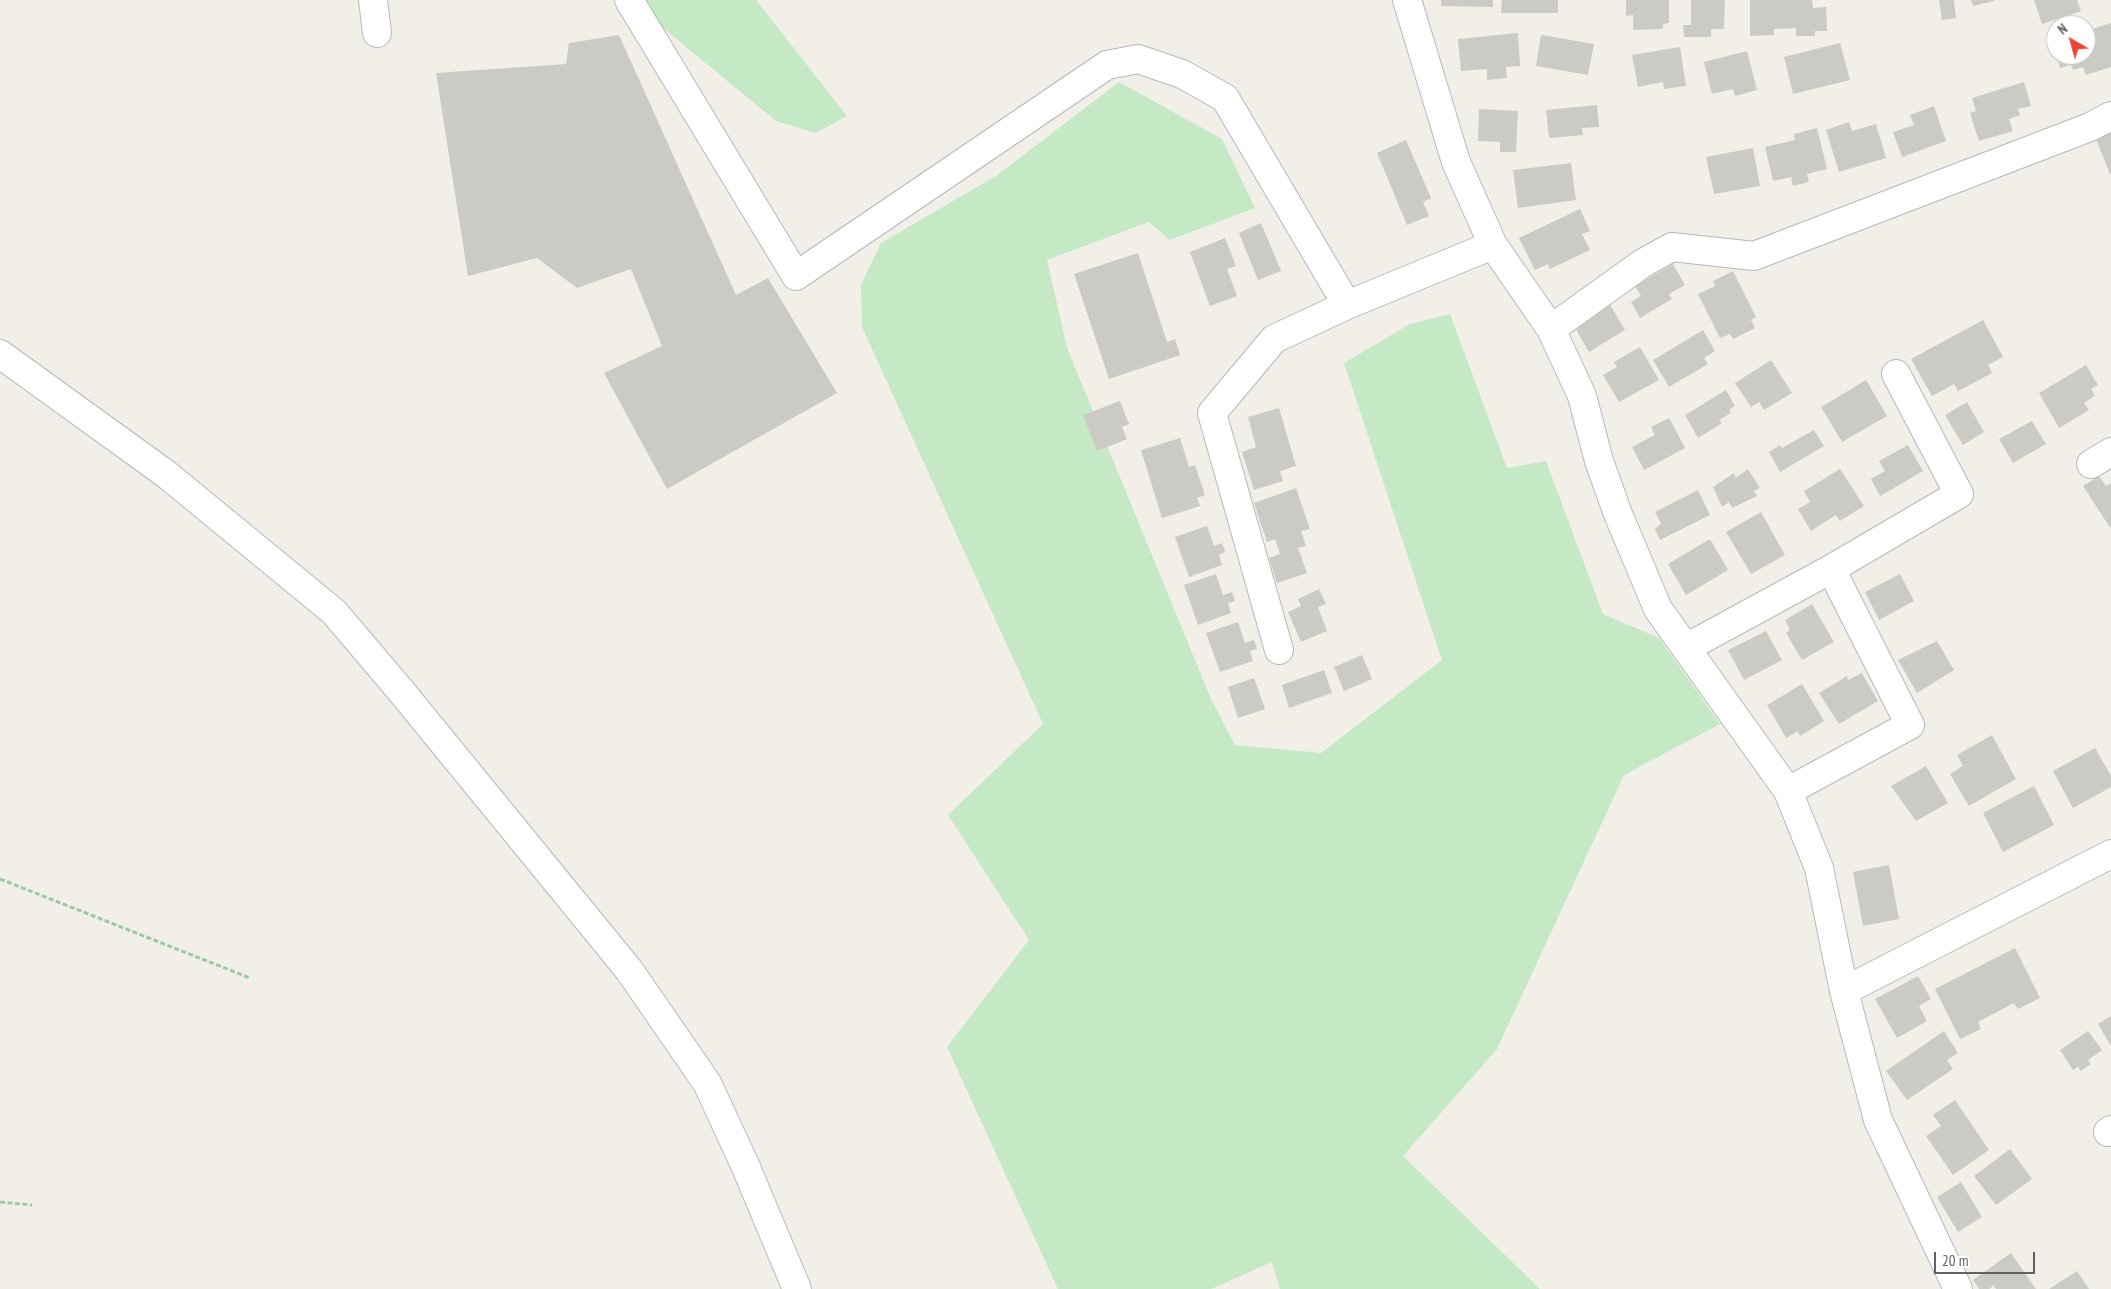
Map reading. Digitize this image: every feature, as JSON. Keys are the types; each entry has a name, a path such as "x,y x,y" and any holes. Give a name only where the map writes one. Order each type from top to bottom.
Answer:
{"street":[{"path":"373,0 377,33"},
{"path":"629,0 796,276 1107,65 1138,59 1182,74 1225,98 1347,305"},
{"path":"1407,0 1456,162 1493,245 1551,329 1582,396 1599,461 1618,514 1658,609 1788,790 1819,868 1844,991 1878,1120 1958,1289"},
{"path":"1551,329 1643,263 1672,247 1754,256 2090,127 2111,116"},
{"path":"1279,650 1212,413 1274,339 1347,305 1493,245"},
{"path":"0,354 166,474 334,612 629,970 707,1082 746,1165 797,1289"},
{"path":"1686,648 1831,569 1959,494 1896,374"},
{"path":"1788,790 1910,725 1831,569"},
{"path":"1844,991 2111,854"}],"path":[{"path":"0,879 250,978"},
{"path":"0,1202 32,1204"}],"green space":[{"path":"629,0 756,0 847,116 816,133 776,121"},
{"path":"1119,82 1222,139 1255,208 1170,240 1149,222 1047,260 1067,348 1211,699 1235,745 1321,753 1442,660 1344,363 1410,324 1450,314 1507,468 1546,461 1603,614 1659,638 1720,724 1624,775 1497,1049 1403,1156 1540,1289 1280,1289 1272,1262 1211,1289 1058,1289 947,1047 1029,940 948,815 1043,724 862,327 861,285 881,243 996,176"}],"building":[{"path":"1441,0 1493,0 1493,7 1441,6"},
{"path":"1502,0 1558,0 1558,13 1501,13"},
{"path":"1626,0 1669,0 1669,23 1663,24 1663,29 1633,30 1633,15 1626,16"},
{"path":"1691,0 1725,0 1724,29 1711,29 1711,37 1684,37 1683,25 1691,25"},
{"path":"1750,0 1812,0 1813,8 1826,7 1827,31 1815,31 1815,36 1796,36 1796,28 1774,29 1774,35 1750,36"},
{"path":"1939,0 1954,0 1956,18 1942,20"},
{"path":"1971,0 1994,0 1994,1 1973,6"},
{"path":"2034,0 2077,0 2081,11 2069,15 2046,15 2046,23 2042,24"},
{"path":"2111,23 2111,67 2086,75 2083,67 2073,70 2071,65 2096,65 2096,28"},
{"path":"1518,33 1520,66 1506,67 1507,78 1487,80 1487,69 1461,71 1458,39"},
{"path":"619,35 736,295 768,278 837,393 667,489 604,373 662,346 631,269 577,288 537,258 468,276 436,73 566,64 569,43"},
{"path":"1541,35 1594,44 1588,75 1536,66"},
{"path":"1840,43 1850,80 1793,94 1784,57"},
{"path":"1680,47 1686,86 1664,89 1663,82 1638,87 1632,55"},
{"path":"1747,51 1757,90 1735,96 1733,89 1712,94 1704,62"},
{"path":"2059,65 2071,65 2060,68"},
{"path":"2024,82 2031,106 2018,109 2020,115 2009,119 2013,131 1979,141 1970,113 1976,111 1972,98"},
{"path":"1597,105 1599,127 1582,128 1583,135 1549,138 1546,110"},
{"path":"1934,106 1946,141 1902,157 1893,132 1914,125 1910,115"},
{"path":"1479,109 1518,111 1516,152 1500,152 1500,142 1478,141"},
{"path":"1849,122 1852,131 1876,124 1886,158 1839,172 1826,130"},
{"path":"1817,128 1827,169 1807,174 1809,182 1793,186 1791,177 1773,181 1765,147 1795,140 1794,134"},
{"path":"2111,133 2111,174 2110,174 2096,139"},
{"path":"1406,140 1431,198 1423,202 1429,216 1407,225 1377,153"},
{"path":"1753,148 1760,186 1714,194 1706,157"},
{"path":"1571,163 1576,200 1518,208 1513,170"},
{"path":"1580,209 1590,231 1582,234 1590,250 1550,269 1548,264 1535,270 1519,238"},
{"path":"1261,223 1281,271 1258,280 1239,233"},
{"path":"1225,238 1236,266 1227,269 1237,296 1210,306 1190,252"},
{"path":"1138,253 1167,342 1175,339 1180,355 1109,379 1074,274"},
{"path":"1673,264 1685,285 1669,294 1672,299 1640,318 1631,302 1641,296 1635,286"},
{"path":"1733,271 1756,317 1751,320 1755,328 1733,339 1730,334 1720,338 1698,294 1715,286 1713,281"},
{"path":"1609,303 1625,330 1589,352 1573,324"},
{"path":"1983,320 2003,357 1988,365 1992,373 1958,391 1954,384 1932,396 1911,359"},
{"path":"1703,330 1715,351 1704,358 1708,364 1669,387 1653,360"},
{"path":"1640,347 1659,380 1619,402 1603,375 1617,367 1614,362"},
{"path":"1771,360 1792,393 1764,410 1759,402 1751,407 1735,383"},
{"path":"2086,365 2098,385 2091,389 2095,396 2084,403 2089,410 2059,428 2039,393"},
{"path":"1866,380 1887,416 1842,442 1821,407"},
{"path":"1726,390 1735,406 1729,410 1731,413 1719,420 1722,423 1698,438 1685,415"},
{"path":"1120,401 1129,424 1122,427 1127,439 1097,451 1083,415"},
{"path":"1967,402 1984,432 1963,445 1945,415"},
{"path":"1279,408 1296,466 1280,471 1283,481 1254,490 1242,452 1256,447 1248,417"},
{"path":"1669,418 1685,448 1644,470 1632,447 1655,435 1651,427"},
{"path":"2032,421 2046,444 2013,463 1999,439"},
{"path":"1814,430 1824,446 1780,472 1769,452 1780,445 1782,448"},
{"path":"1180,438 1189,467 1195,465 1205,495 1197,498 1200,506 1162,518 1141,450"},
{"path":"1908,445 1923,471 1880,496 1871,479 1885,471 1879,461"},
{"path":"1748,469 1760,488 1754,491 1757,496 1732,508 1729,502 1722,507 1713,487 1734,473 1736,478"},
{"path":"1840,469 1864,506 1840,521 1836,515 1811,531 1798,509 1810,502 1804,491"},
{"path":"2099,476 2106,486 2111,483 2111,529 2083,486"},
{"path":"1296,488 1310,529 1301,531 1306,546 1298,548 1307,573 1277,583 1269,558 1280,554 1275,539 1267,542 1254,503"},
{"path":"1698,490 1710,515 1660,540 1655,529 1661,523 1655,512"},
{"path":"1761,512 1785,555 1751,574 1726,532"},
{"path":"1207,526 1214,546 1222,543 1225,552 1219,555 1222,565 1189,577 1175,537"},
{"path":"1710,539 1728,570 1686,595 1668,564"},
{"path":"1216,574 1223,595 1232,592 1235,601 1228,603 1231,613 1198,625 1184,585"},
{"path":"1900,574 1914,601 1879,620 1865,592"},
{"path":"1319,589 1326,604 1318,607 1327,631 1301,642 1288,612 1301,606 1298,599"},
{"path":"1812,604 1834,642 1802,660 1786,633 1790,630 1785,620"},
{"path":"1238,622 1245,643 1254,640 1257,649 1250,651 1253,661 1220,672 1206,633"},
{"path":"1766,631 1782,660 1744,680 1728,650"},
{"path":"1937,641 1954,670 1917,693 1898,660"},
{"path":"1362,655 1372,679 1344,691 1334,667"},
{"path":"1324,670 1332,693 1289,708 1282,685"},
{"path":"1862,673 1878,701 1839,724 1819,693 1847,676 1848,680"},
{"path":"1254,678 1265,709 1238,718 1228,687"},
{"path":"1802,684 1824,721 1800,736 1798,731 1786,738 1767,705"},
{"path":"1992,735 2016,779 1969,806 1950,774 1963,766 1957,755"},
{"path":"2095,748 2111,776 2111,787 2073,808 2053,771"},
{"path":"1926,766 1948,803 1916,821 1891,786"},
{"path":"2034,786 2054,825 2003,852 1983,813"},
{"path":"1889,865 1899,919 1863,926 1853,872"},
{"path":"2015,948 2040,998 2018,1009 2014,1003 1978,1022 1981,1029 1960,1039 1935,989"},
{"path":"1918,976 1931,999 1919,1006 1927,1021 1897,1038 1875,999"},
{"path":"2111,1016 2111,1046 2098,1024"},
{"path":"1944,1031 1958,1053 1947,1060 1953,1069 1907,1100 1886,1071"},
{"path":"2088,1031 2102,1050 2088,1060 2091,1064 2081,1071 2078,1067 2073,1070 2060,1050"},
{"path":"1955,1100 1989,1150 1953,1175 1926,1136 1941,1126 1933,1115"},
{"path":"2010,1149 2032,1179 1996,1205 1974,1176"},
{"path":"1961,1182 1982,1217 1958,1232 1937,1197"},
{"path":"2011,1253 2036,1289 1996,1289 1994,1285 1989,1289 1979,1289 1973,1280"},
{"path":"2077,1271 2089,1289 2049,1289"}]}
